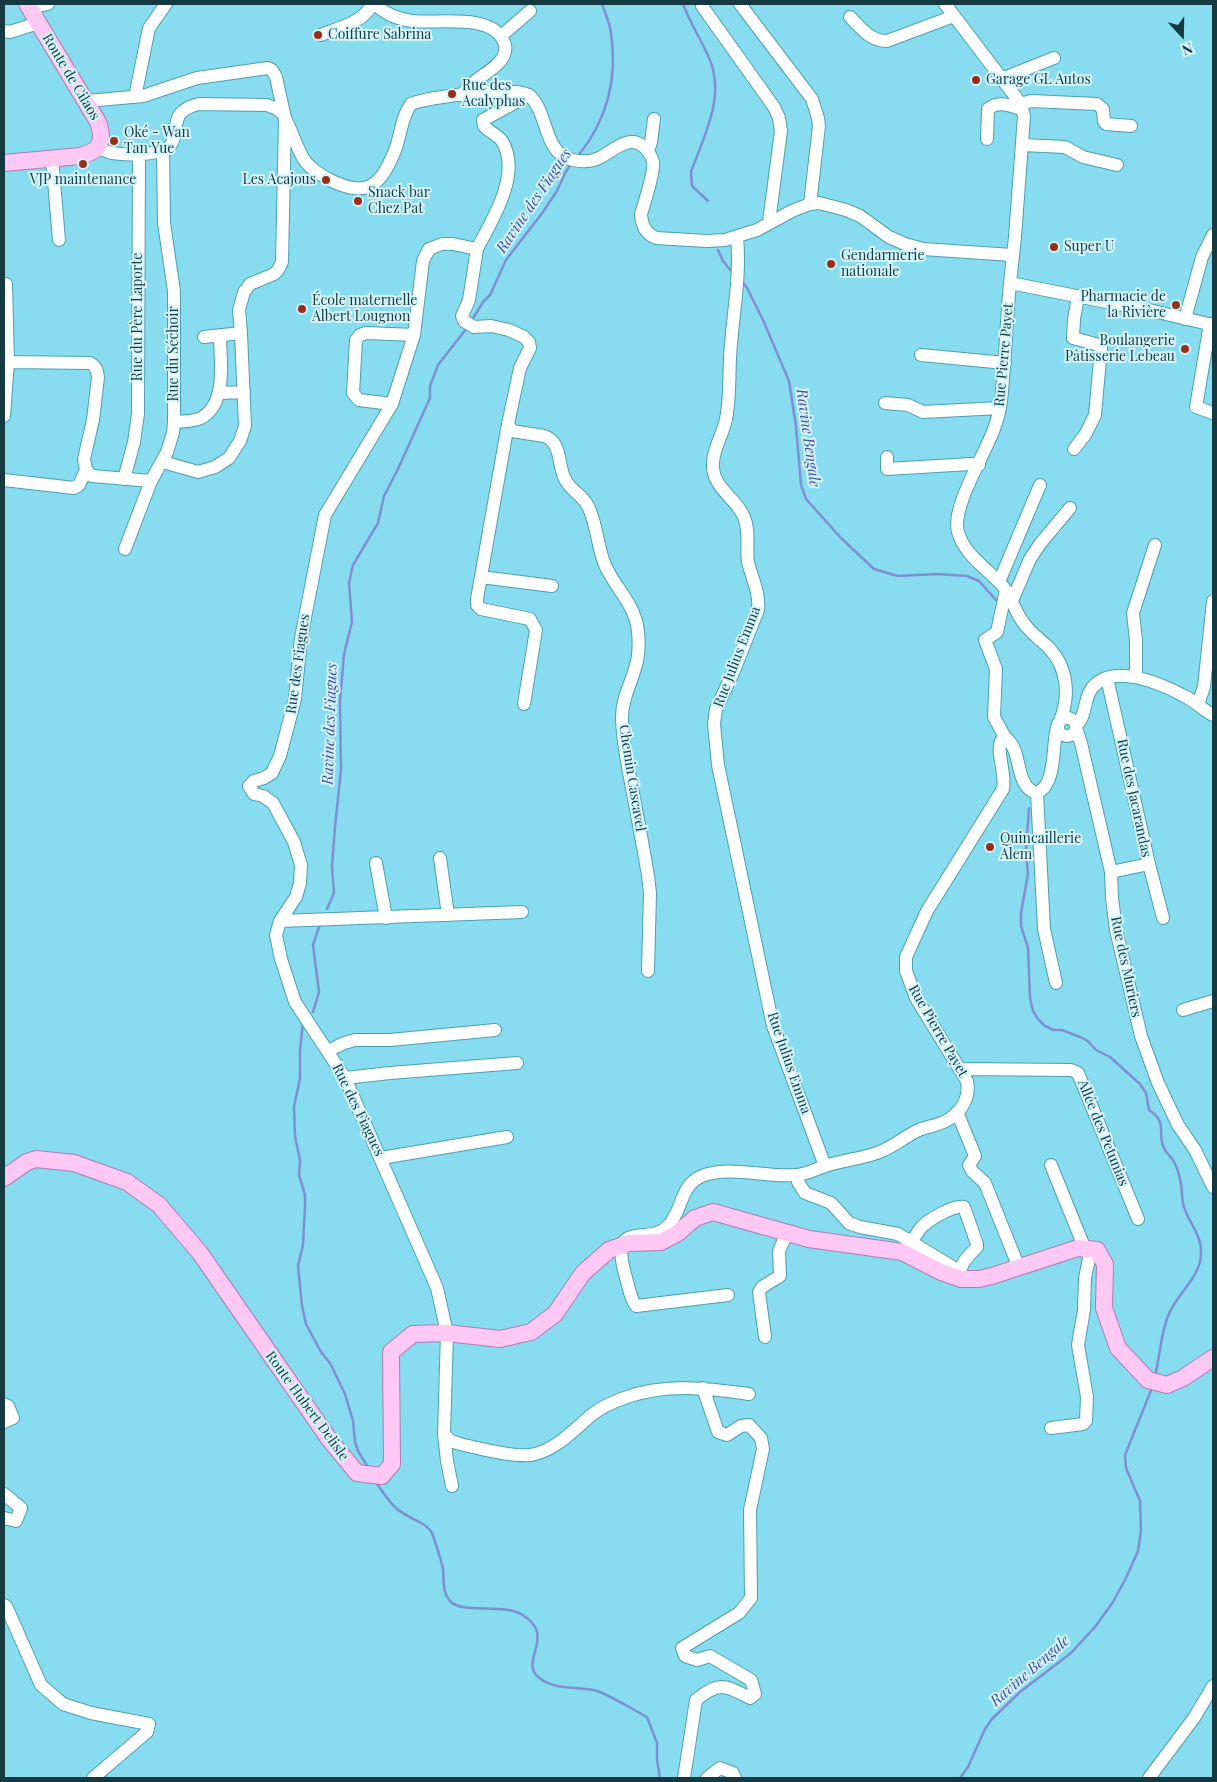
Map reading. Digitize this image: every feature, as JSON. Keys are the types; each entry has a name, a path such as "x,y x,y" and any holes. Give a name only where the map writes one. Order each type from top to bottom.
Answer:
{"main road":[{"name":"Route de Cilaos","path":"28,6 87,101 101,130 101,142 97,148"},
{"path":"4,163 80,156 91,153 97,148"},
{"name":"Route Hubert Delisle","path":"4,1178 27,1162 36,1160 74,1163 127,1182 159,1205 200,1253 329,1439 357,1473 382,1476 392,1464 391,1352 413,1334 447,1333 500,1338 531,1332 555,1314 583,1273 609,1250 629,1243 661,1242 678,1233 695,1218 713,1212 809,1239 902,1252 941,1272 979,1279 1078,1248 1088,1249"},
{"path":"1088,1249 1097,1250 1105,1264 1104,1308 1118,1348 1148,1380 1167,1385 1183,1378 1213,1358"}],"street":[{"path":"28,6 48,4"},
{"path":"135,97 150,28 166,4"},
{"path":"321,35 359,18 369,11 373,4 392,16 413,21 466,22 488,26 501,36 506,49 500,61 470,84 462,95"},
{"path":"740,4 809,95 816,109 818,126 810,204"},
{"path":"945,4 1022,107 1025,123 1010,283 1212,324 1196,407 1213,413"},
{"path":"702,6 774,107 779,118 781,131 769,222"},
{"path":"501,36 530,12"},
{"path":"850,17 870,38 878,41 887,41 954,16"},
{"path":"4,31 10,32 38,23"},
{"path":"1001,79 1054,58"},
{"path":"87,101 135,97 151,94 203,76 268,68 276,76 285,118 304,159 313,170 326,178 352,188 361,189 370,186 382,176 394,153 405,116 411,104 422,100 462,95 502,91 517,92 529,95 541,110 551,142 558,152 571,160 586,162 599,158 627,142 643,146 654,164 641,214 642,222 648,234 656,238 707,241 725,240 757,230 769,222 810,204 820,203 860,216 889,237 923,249 1012,255"},
{"path":"524,704 536,630 530,619 481,610 476,599 518,374 530,345 524,337 509,330 491,326 474,327 464,321 462,316 469,300 477,249 503,196 508,177 506,148 499,138 484,126 483,120 529,95"},
{"path":"987,139 988,109 990,107 1002,104 1022,107 1031,101 1097,104 1103,109 1106,124 1131,126"},
{"path":"97,148 113,153 155,153 164,151 172,141 176,121 180,114 199,104 267,106 278,109 285,118 282,262 274,274 254,281 246,288 238,310 241,333 245,426 240,442 229,458 215,467 198,472 163,462"},
{"path":"648,152 654,119"},
{"path":"1023,145 1064,147 1084,157 1117,165"},
{"name":"Rue du Séchoir","path":"125,549 151,481 163,462 173,433 174,291 164,223 164,151"},
{"name":"Rue du Père Laporte","path":"124,479 134,442 138,414 139,153"},
{"path":"52,158 60,240"},
{"path":"1185,319 1202,257 1213,235"},
{"name":"Rue Julius Emma","path":"737,237 739,270 730,358 730,394 726,420 712,465 714,476 719,486 740,509 745,518 748,562 759,603 733,673 716,709 714,724 718,765 774,1026 825,1166"},
{"name":"Rue des Fiagues","path":"452,1486 446,1461 444,1434 447,1333 438,1288 345,1078 295,1002 281,959 276,935 280,921 296,897 300,883 301,865 294,842 273,803 263,796 254,794 250,786 254,781 272,773 280,756 295,700 301,638 325,515 392,404 414,335 423,261 429,249 442,244 453,244 477,249"},
{"name":"Rue Pierre Payet","path":"1010,283 1000,408 995,427 958,508 956,517 958,531 964,546 1005,591 1026,627 1048,647 1060,663 1066,681 1070,724"},
{"path":"4,416 8,362 6,284"},
{"path":"1074,449 1085,435 1095,415 1101,348 1100,345 1073,338 1078,297"},
{"path":"204,337 241,333"},
{"path":"392,404 360,400 356,397 354,393 356,340 360,335 366,333 414,335"},
{"path":"174,422 193,421 201,418 215,403 220,393 220,335"},
{"path":"921,355 1005,363"},
{"path":"8,362 90,363 94,365 98,372 98,377 93,420 84,459 86,470 92,476 151,481"},
{"path":"220,393 244,392"},
{"path":"885,404 908,405 922,412 1000,408"},
{"name":"Chemin Cascavel","path":"508,424 512,431 544,436 555,444 566,482 581,496 588,506 604,563 626,598 636,622 638,658 624,700 622,714 627,763 650,893 648,972"},
{"path":"887,457 887,469 979,465"},
{"path":"4,480 74,488 79,485 86,470"},
{"path":"1036,793 1029,790 1026,786 1014,749 994,717 996,669 985,640 997,632 1005,591 1040,485"},
{"path":"1005,591 1070,508"},
{"path":"1136,677 1136,640 1133,613 1155,545"},
{"path":"480,577 552,586"},
{"path":"1198,704 1204,687 1213,601"},
{"path":"1036,793 1043,789 1046,784 1055,749 1088,694 1092,688 1108,678 1136,677 1153,682 1184,696 1213,715"},
{"name":"Rue des Jacarandas","path":"1108,678 1148,864 1163,918"},
{"name":"Rue des Muriers","path":"1070,724 1111,872 1116,930 1141,1036 1158,1083 1178,1125 1195,1150 1213,1187"},
{"name":"Rue Pierre Payet","path":"957,1112 967,1098 967,1081 916,998 906,972 906,956 927,910 1003,789 1004,776 999,746 1001,741 1006,739"},
{"path":"1036,793 1044,929 1056,983"},
{"path":"440,858 448,915"},
{"path":"376,863 386,918"},
{"path":"1111,872 1148,864"},
{"path":"280,921 522,912"},
{"path":"1183,1010 1213,1001"},
{"path":"328,1051 355,1040 390,1040 495,1030"},
{"path":"345,1078 516,1063"},
{"name":"Allée des Petunias","path":"960,1069 1070,1070 1078,1073 1138,1220"},
{"path":"728,1295 636,1306 623,1267 622,1246 627,1238 666,1228 674,1219 688,1185 701,1176 715,1172 798,1175 812,1172 825,1166 879,1152 920,1130 950,1119 957,1112 975,1156 970,1165 972,1171 985,1183 1019,1268"},
{"path":"381,1158 507,1137"},
{"path":"1051,1165 1088,1249 1084,1310 1078,1345 1086,1397 1086,1421 1083,1424 1051,1428"},
{"path":"798,1175 798,1182 805,1193 831,1203 849,1223 860,1228 898,1234 960,1275 962,1263 977,1247 964,1207 958,1206 951,1208 921,1227 912,1243"},
{"path":"765,1337 759,1292 762,1287 780,1276 779,1251 786,1233"},
{"path":"444,1434 451,1441 460,1444 530,1456 550,1449 602,1407 655,1390 702,1388 749,1394"},
{"path":"684,1778 696,1700 710,1688 728,1687 750,1698 755,1694 751,1680 710,1656 697,1660 685,1656 682,1648 739,1613 751,1598 750,1510 764,1449 761,1438 748,1425 741,1426 727,1435 718,1432 702,1388"},
{"path":"4,1404 8,1406 13,1418 4,1422"},
{"path":"4,1494 21,1508 16,1521 4,1518"},
{"path":"4,1605 41,1685 63,1704 92,1713 149,1724 147,1732 93,1778"},
{"path":"1149,1778 1194,1718 1213,1686"},
{"path":"707,1778 720,1768 733,1773 735,1778"}],"waterway":[{"name":"Ravine des Fiagues","path":"578,156 588,142 603,113 611,83 613,50 609,22 602,4"},
{"name":"Ravine Bengale","path":"683,4 710,60 714,74 714,103 711,117 691,172 692,186 708,201"},
{"name":"Ravine des Fiagues","path":"472,320 483,302 490,295 506,260 543,212 557,191 571,164"},
{"name":"Ravine Bengale","path":"718,250 723,261 732,272"},
{"name":"Ravine Bengale","path":"742,281 763,320 789,381 796,426 801,485 806,499 841,538 874,569 898,576 937,574 967,576 979,581 996,600"},
{"name":"Ravine des Fiagues","path":"327,909 334,893 332,866 341,770 340,701 344,654 352,622 349,583 353,565 378,523 384,496 430,398 430,386 438,365 466,329"},
{"name":"Ravine Bengale","path":"1029,808 1026,851 1028,874 1021,913 1021,926 1028,948 1030,998 1033,1011 1045,1026 1054,1030 1062,1030 1088,1041 1096,1050 1110,1057 1140,1084 1146,1093 1149,1110 1161,1124 1162,1144 1177,1169 1182,1200 1201,1246 1200,1262 1197,1270 1168,1316 1156,1372"},
{"name":"Ravine des Fiagues","path":"313,1012 319,992 313,945 320,924"},
{"name":"Ravine des Fiagues","path":"303,1023 300,1050 300,1078 294,1107 295,1136 300,1160 299,1175 305,1195 303,1245 298,1266 302,1306 306,1324 321,1352 330,1363 345,1394 353,1421 355,1442 367,1466"},
{"name":"Ravine Bengale","path":"960,1778 968,1767 985,1729 992,1719 1020,1692 1071,1653 1095,1627 1113,1602 1126,1578 1138,1551 1141,1531 1140,1501 1126,1468 1125,1455 1152,1388"},
{"name":"Ravine des Fiagues","path":"376,1483 398,1509 424,1525 432,1533 442,1566 445,1591 451,1602 464,1607 504,1609 521,1614 532,1622 537,1630 538,1639 533,1670 538,1677 552,1685 600,1692 647,1717 657,1743 660,1778"}],"place":[{"name":"Coiffure Sabrina","path":"318,35"},
{"name":"Garage GL Autos","path":"976,80"},
{"name":"Rue des Acalyphas","path":"452,94"},
{"name":"Oké - Wan Tan Yue","path":"114,141"},
{"name":"VJP maintenance","path":"83,164"},
{"name":"Les Acajous","path":"326,180"},
{"name":"Snack bar Chez Pat","path":"358,201"},
{"name":"Super U","path":"1054,247"},
{"name":"Gendarmerie nationale","path":"831,264"},
{"name":"Pharmacie de la Rivière","path":"1176,305"},
{"name":"École maternelle Albert Lougnon","path":"302,309"},
{"name":"Boulangerie Pâtisserie Lebeau","path":"1185,349"},
{"name":"Quincaillerie Alem","path":"990,847"}]}
